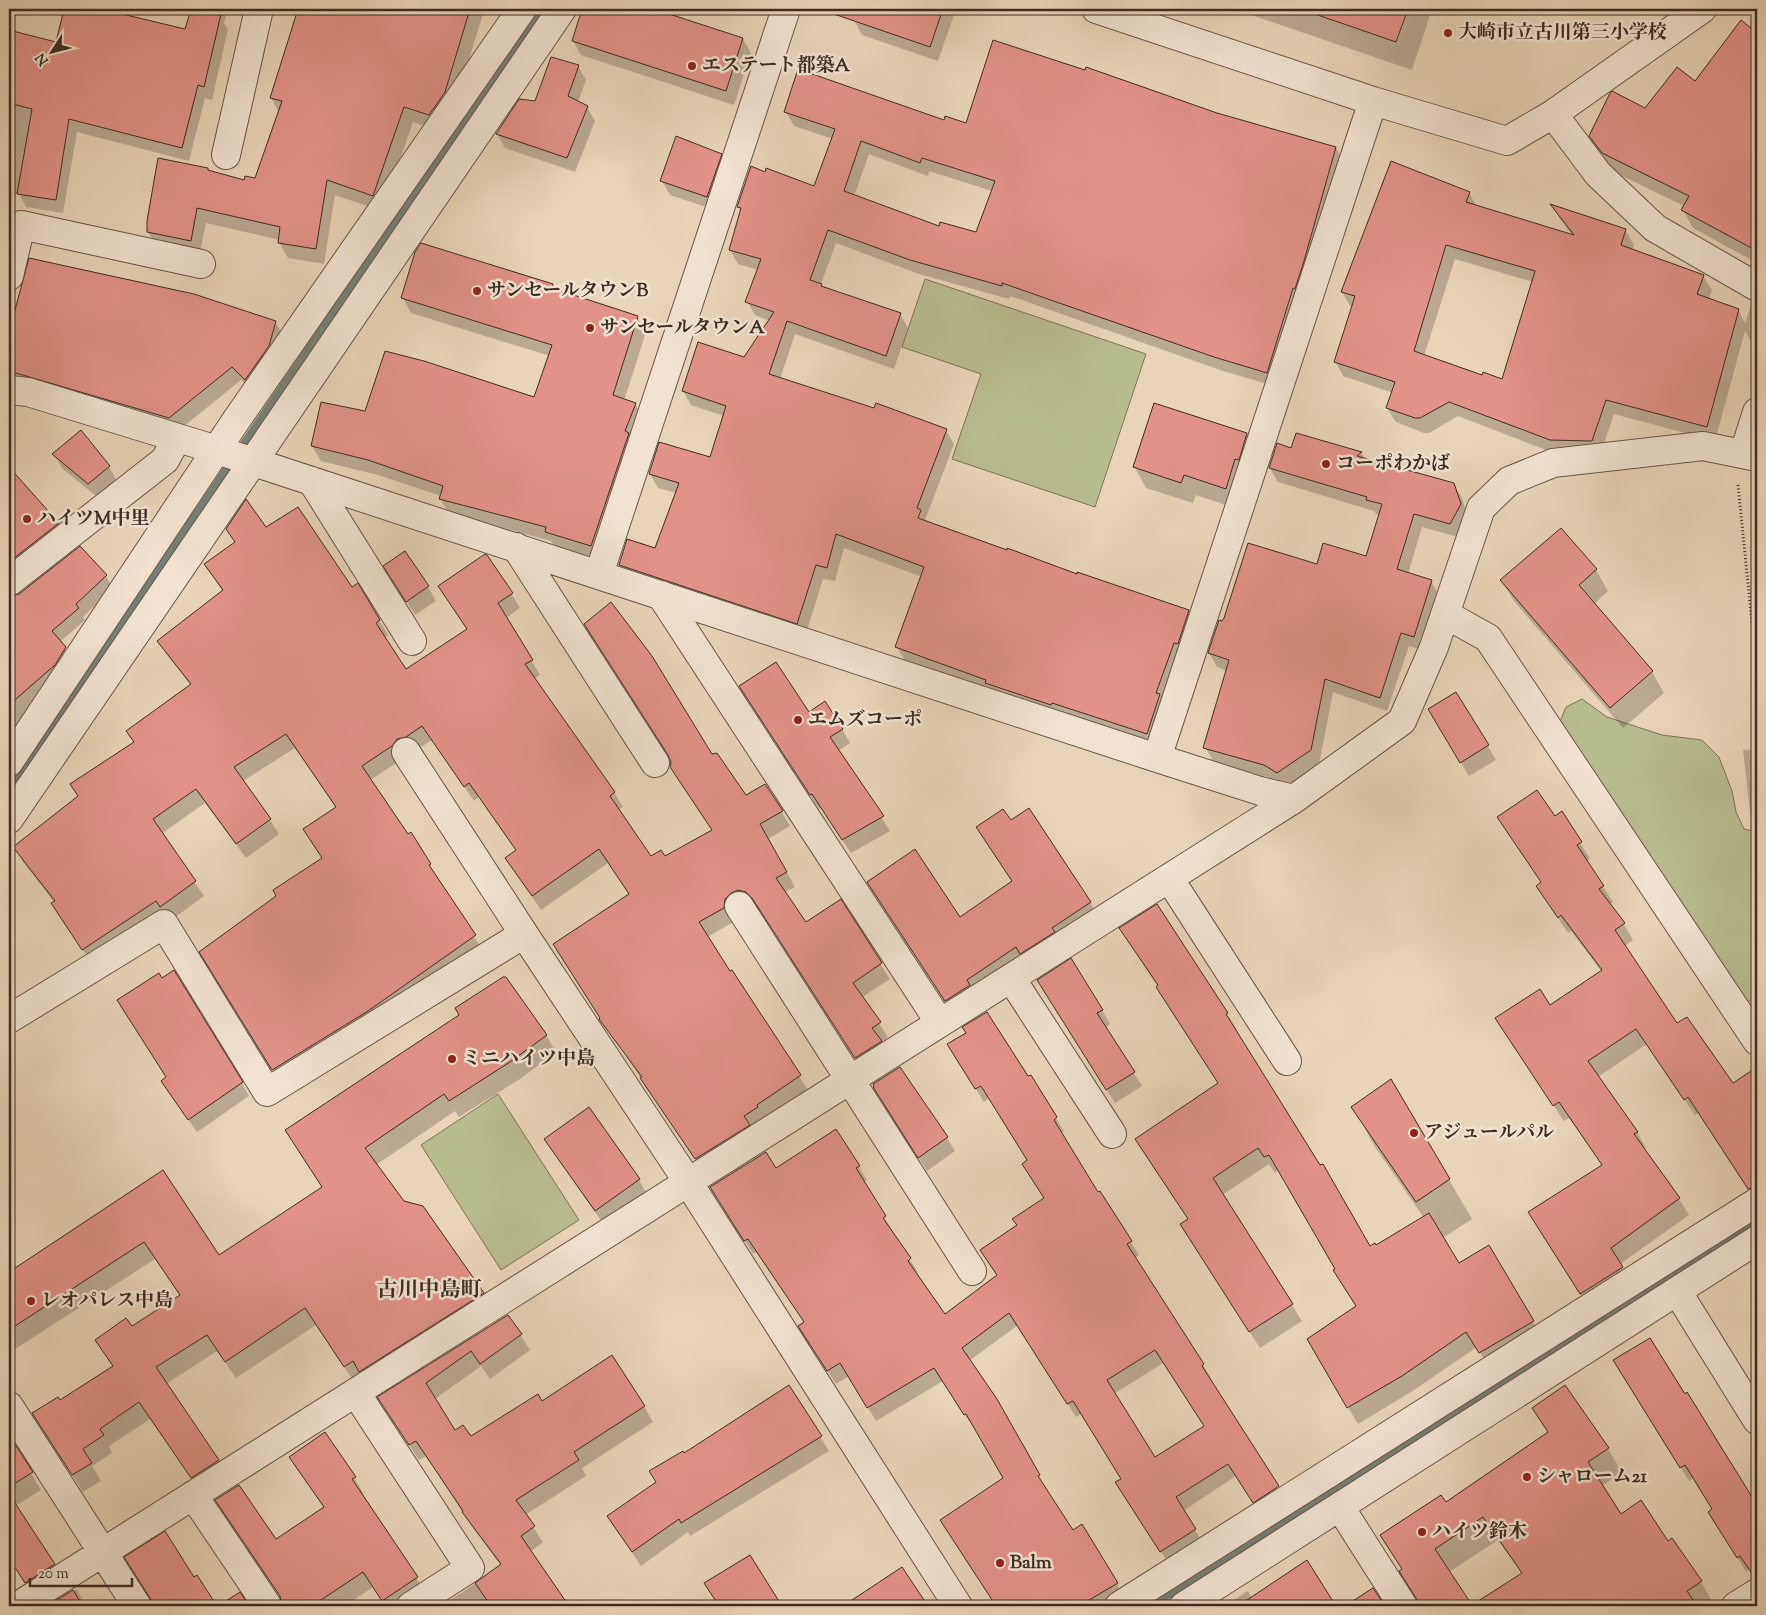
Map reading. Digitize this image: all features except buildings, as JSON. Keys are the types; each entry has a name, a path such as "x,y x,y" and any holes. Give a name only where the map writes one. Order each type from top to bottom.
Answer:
{"street":[{"path":"226,155 259,9"},
{"path":"9,819 174,546 522,9"},
{"path":"9,762 174,546 234,456 562,9"},
{"path":"599,574 786,9"},
{"path":"1096,9 1373,101 1507,141 1553,114 1702,9"},
{"path":"1157,758 1373,101"},
{"path":"1553,114 1598,174 1654,228 1757,288"},
{"path":"9,276 20,225 201,264"},
{"path":"9,390 28,392 234,456 1157,758 1260,791 1294,799"},
{"path":"18,1606 1294,799 1402,721 1434,647 1481,508 1509,481 1553,463 1703,446 1746,454 1757,412"},
{"path":"9,582 165,460 177,438"},
{"path":"312,481 412,641"},
{"path":"516,547 655,763"},
{"path":"661,595 940,1023"},
{"path":"1445,614 1488,638 1757,1041"},
{"path":"406,752 688,1182 958,1606"},
{"path":"1168,878 1287,1061"},
{"path":"739,906 972,1271"},
{"path":"9,1019 164,924 267,1092 524,934"},
{"path":"1011,978 1112,1134"},
{"path":"1119,1606 1757,1202"},
{"path":"1184,1606 1757,1240"},
{"path":"1677,1291 1757,1420"},
{"path":"356,1393 470,1568 411,1606"},
{"path":"9,1406 137,1606"},
{"path":"193,1495 267,1605"},
{"path":"1340,1507 1403,1606"},
{"path":"1736,1606 1757,1593"}],"path":[{"path":"1746,454 1736,466 1752,623"}],"green space":[{"path":"925,279 1146,354 1095,507 952,459 981,374 902,347"},
{"path":"1582,699 1607,717 1662,735 1702,740 1719,757 1732,791 1736,812 1744,829 1757,832 1757,996 1744,1004 1559,724 1566,707"},
{"path":"498,1094 579,1220 501,1270 421,1145"}],"waterway":[{"path":"9,791 541,9"},
{"path":"1150,1606 1757,1220"}],"place":[{"name":"大崎市立古川第三小学校","path":"1448,33"},
{"name":"エステート都築A","path":"692,66"},
{"name":"サンセールタウンB","path":"477,291"},
{"name":"サンセールタウンA","path":"590,328"},
{"name":"コーポわかば","path":"1326,464"},
{"name":"ハイツM中里","path":"27,519"},
{"name":"エムズコーポ","path":"798,720"},
{"name":"ミニハイツ中島","path":"452,1059"},
{"name":"アジュールパル","path":"1414,1133"},
{"name":"レオパレス中島","path":"31,1301"},
{"name":"シャローム21","path":"1527,1477"},
{"name":"ハイツ鈴木","path":"1422,1532"},
{"name":"Balm","path":"1000,1563"}],"district":[{"name":"古川中島町","path":"429,1291"}]}
